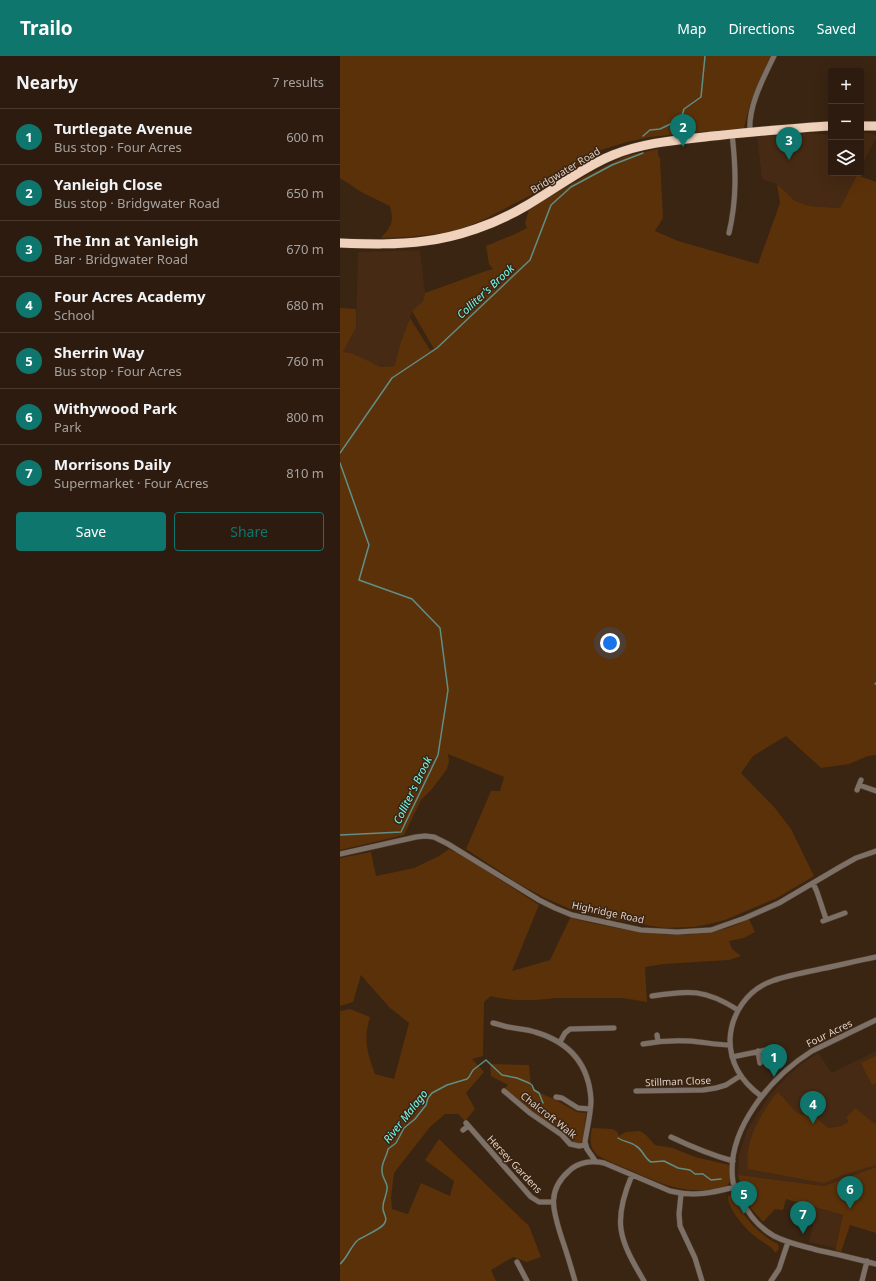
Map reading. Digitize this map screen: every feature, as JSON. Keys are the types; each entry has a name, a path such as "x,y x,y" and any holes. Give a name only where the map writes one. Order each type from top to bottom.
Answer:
{"highway":[{"name":"Bridgwater Road","path":"340,243 394,244 455,236 493,222 523,208 588,167 613,155 649,143 750,132 828,126"},
{"path":"864,126 876,126"}],"street":[{"path":"750,132 749,121 753,106 774,56"},
{"path":"729,233 733,215 736,172 732,134"},
{"path":"859,785 876,791"},
{"name":"Highridge Road","path":"340,854 416,837 434,837 461,851 506,880 555,908 579,916 641,930 677,932 711,930 723,926 779,903 840,866 856,858 876,851"},
{"path":"813,883 818,892 824,920 845,912"},
{"path":"761,1096 740,1076 732,1057 730,1045 732,1027 738,1010 754,991 771,981 876,957"},
{"path":"652,996 678,992 695,992 713,996 738,1010"},
{"name":"Four Acres","path":"876,1020 812,1050 776,1079 761,1096 747,1119 740,1134 733,1161 733,1181 735,1187 747,1212 765,1231 788,1242 876,1264"},
{"path":"493,1023 534,1031 560,1042 576,1056 587,1077 590,1097 590,1109 585,1142 596,1162"},
{"path":"560,1042 565,1033 570,1029 614,1028"},
{"path":"657,1035 658,1041"},
{"path":"643,1044 658,1041 685,1041 710,1045 730,1045"},
{"path":"732,1057 771,1049"},
{"path":"758,1051 760,1064"},
{"name":"Stillman Close","path":"636,1091 703,1090 716,1088 740,1076"},
{"name":"Chalcroft Walk","path":"504,1091 530,1113 562,1135 570,1144 578,1146 586,1145"},
{"path":"556,1097 562,1098 578,1108 590,1109"},
{"name":"Hersey Gardens","path":"463,1130 467,1124 531,1197 539,1202 553,1202"},
{"path":"671,1137 703,1152 733,1161"},
{"path":"575,1281 556,1220 553,1202 557,1185 568,1172 580,1164 596,1162 604,1163 670,1191 681,1194 699,1194 735,1187"},
{"path":"632,1175 620,1212 621,1228 627,1250 644,1281"},
{"path":"681,1194 679,1214 680,1226 695,1258 702,1281"},
{"path":"771,1281 779,1269 788,1242"},
{"path":"862,1281 867,1261"},
{"path":"517,1262 527,1281"},
{"path":"514,1272 521,1268"}],"shaded area":[{"path":"340,56 771,56 750,104 744,128 650,137 627,142 601,150 535,193 481,221 452,232 409,237 381,238 391,224 392,216 390,206 363,193 340,178"},
{"path":"807,133 828,135 828,176 856,176 840,208 809,206 795,201 777,184 762,179 757,137"},
{"path":"864,133 870,133 876,136 864,161"},
{"path":"658,149 658,155 660,158 663,218 655,231 678,241 758,264 780,203 777,184 795,201 809,206 840,208 856,176 876,182 876,755 868,756 849,764 821,768 786,736 753,756 741,773 775,808 791,829 814,876 777,898 725,920 694,927 664,928 605,918 570,909 543,897 516,882 466,849 491,791 500,791 504,777 448,754 449,761 447,769 432,789 421,800 404,835 340,850 340,308 356,309 356,328 343,352 351,353 381,367 395,366 400,344 410,318 430,350 434,349 412,311 422,303 425,293 493,269 489,264 486,246 527,228 525,223 529,209 584,177 626,156"},
{"path":"420,250 425,293 424,299 421,305 413,310 400,344 396,366 381,367 343,352 356,328 358,252"},
{"path":"449,849 457,852 539,905 512,971 550,960 570,918 638,932 683,935 706,933 728,928 749,919 755,932 744,938 729,941 732,949 741,956 729,960 664,964 645,967 647,1002 623,998 554,998 522,1000 497,998 491,996 484,1002 483,1056 472,1059 484,1072 466,1093 475,1109 465,1121 458,1114 445,1114 430,1127 394,1173 391,1197 392,1209 408,1214 421,1183 450,1196 454,1181 425,1160 439,1139 529,1226 541,1257 527,1262 513,1257 491,1270 496,1281 340,1281 340,1011 350,1009 370,1017 366,1039 375,1074 394,1079 409,1023 389,1007 361,975 353,1002 340,1006 340,858 371,852 376,876 414,868 439,856"},
{"path":"876,1051 876,1167 824,1186 738,1175 739,1155 747,1130 769,1096 787,1076 818,1053 832,1073"},
{"path":"876,1056 876,1083 872,1085 861,1063"},
{"path":"490,1064 529,1065 531,1086 542,1094 577,1112 586,1113 583,1139 581,1143 573,1143 560,1130 504,1089 508,1085 491,1076"},
{"path":"778,1092 799,1114 816,1118 828,1128 847,1123 849,1121 846,1118 855,1108 875,1124 876,1122 876,1165 843,1175 824,1183 748,1169 747,1159 751,1138 760,1118"},
{"path":"592,1128 613,1129 619,1136 626,1132 640,1131 645,1134 655,1145 673,1148 695,1157 729,1165 730,1181 725,1187 691,1190 681,1189 651,1179 597,1155 591,1142"},
{"path":"876,1167 876,1233 850,1225 841,1252 835,1250 843,1215 786,1199 783,1210 775,1209 763,1222 749,1206 744,1194 745,1191 741,1186 738,1175 824,1186"},
{"path":"730,1195 735,1197 751,1223 767,1238 778,1244 779,1249 775,1253 769,1246 758,1239 742,1224 731,1206 728,1196"},
{"path":"810,1206 843,1215 835,1248 809,1242 815,1217 808,1214"}],"waterway":[{"name":"Colliter's Brook","path":"643,136 650,130 660,129 681,119 684,109 701,97 705,56"},
{"name":"Colliter's Brook","path":"340,453 392,378 437,348 530,260 551,205 571,187 612,165 643,153"},
{"name":"Colliter's Brook","path":"340,463 369,545 359,580 412,599 440,628 448,690 438,755 401,832 340,835"},
{"name":"River Malago","path":"340,1264 358,1240 380,1228 385,1222 386,1218 383,1207 387,1186 382,1172 388,1149 396,1143 404,1128 415,1119 426,1105 428,1098 432,1093 447,1085 467,1079 473,1070 486,1060 502,1075 517,1078 532,1085 534,1090 539,1093 543,1103"},
{"name":"River Malago","path":"618,1138 638,1148 651,1162 664,1161 678,1168 690,1170 695,1174 703,1174 711,1180 721,1179"}],"place":[{"name":"Yanleigh Close","path":"683,147"},
{"name":"The Inn at Yanleigh","path":"789,160"},
{"name":"Turtlegate Avenue","path":"774,1077"},
{"name":"Four Acres Academy","path":"813,1124"},
{"name":"Withywood Park","path":"850,1209"},
{"name":"Sherrin Way","path":"744,1214"},
{"name":"Morrisons Daily","path":"803,1234"}]}
